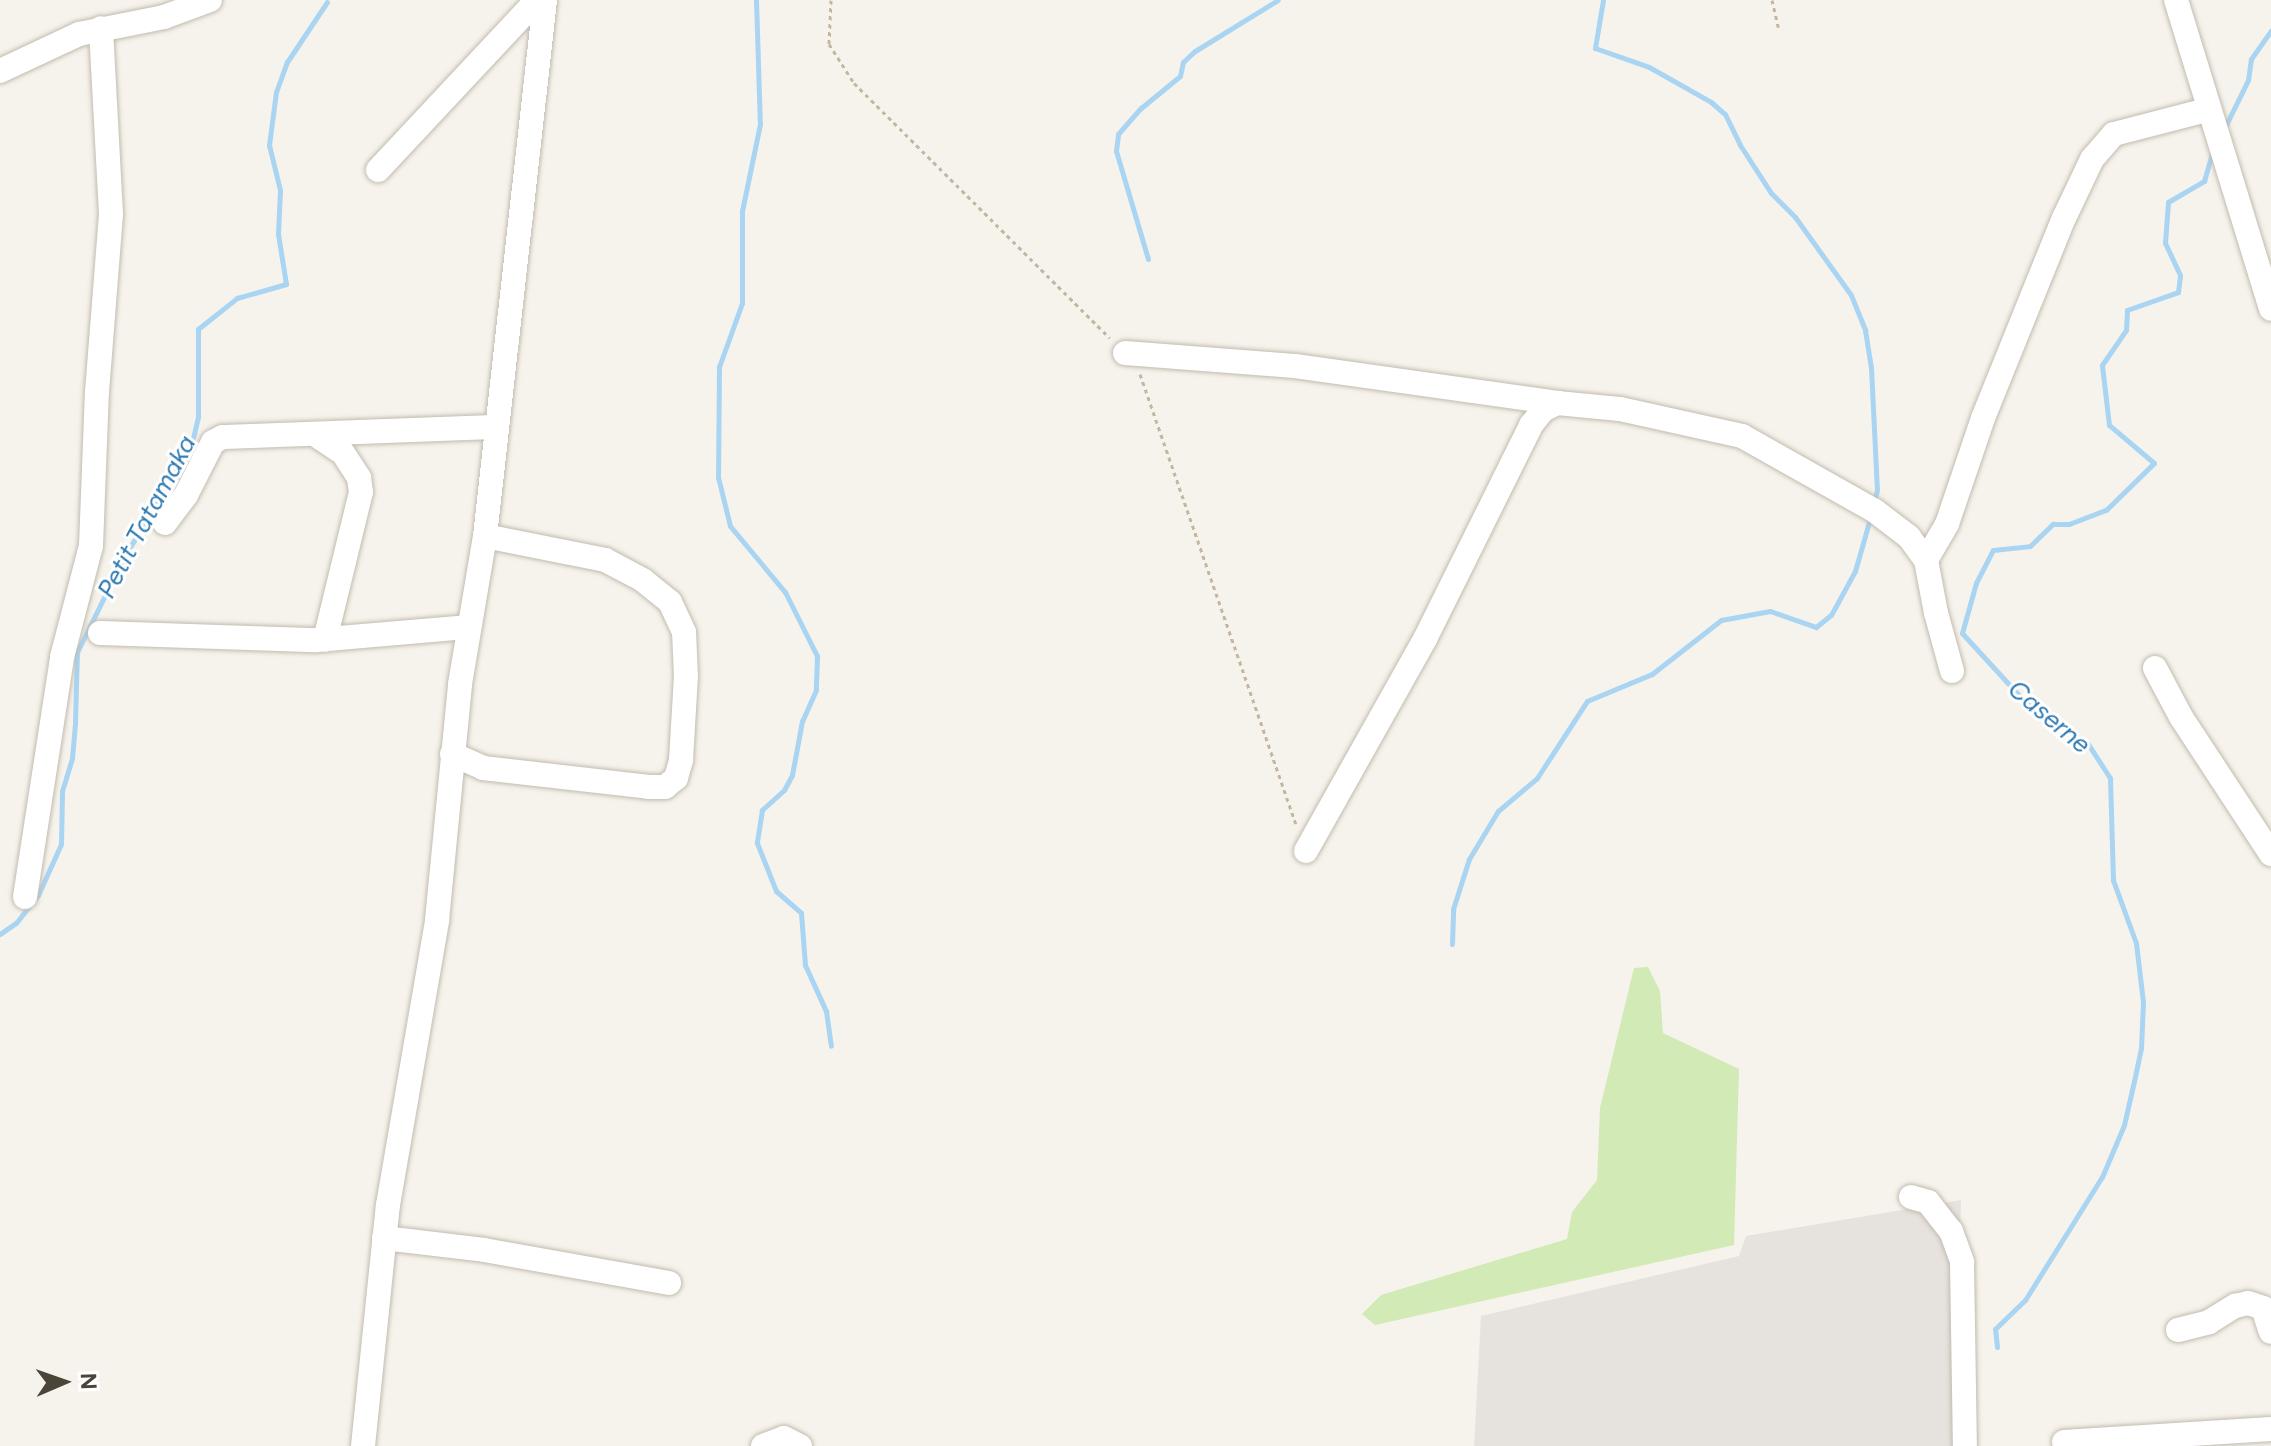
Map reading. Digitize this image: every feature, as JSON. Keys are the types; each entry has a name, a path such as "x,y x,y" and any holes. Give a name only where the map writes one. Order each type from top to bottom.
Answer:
{"street":[{"path":"0,71 52,45 101,28 164,17 210,0"},
{"path":"378,170 537,0"},
{"path":"363,1446 384,1238 437,920 452,754 485,536 545,0"},
{"path":"2176,0 2271,309"},
{"path":"25,897 55,691 91,546 97,392 111,214 101,28"},
{"path":"1926,560 1947,524 2024,314 2092,159 2114,134 2210,118"},
{"path":"1125,353 1295,366 1620,409 1742,436 1875,511 1909,537 1926,560 1952,671"},
{"path":"1306,851 1425,639 1531,425 1543,410 1557,403"},
{"path":"165,523 186,495 213,442 223,437 495,427"},
{"path":"316,435 343,453 359,478 361,492 325,640"},
{"path":"452,754 483,768 649,787 665,787 676,778 681,760 686,677 684,632 670,602 643,580 605,560 485,536"},
{"path":"100,633 325,640 469,627"},
{"path":"2155,668 2181,717 2271,854"},
{"path":"1911,1197 1928,1202 1951,1231 1962,1262 1965,1446"},
{"path":"384,1238 484,1250 669,1283"},
{"path":"2178,1330 2209,1322 2235,1306 2248,1303 2263,1308 2271,1332"},
{"path":"2064,1442 2271,1429"},
{"path":"763,1446 784,1438 800,1446"}],"path":[{"path":"831,0 829,44 854,83 1137,364 1306,851"},
{"path":"1772,0 1778,27"}],"shaded area":[{"path":"1961,1200 1956,1446 1474,1446 1481,1316 1739,1256 1746,1236"}],"green space":[{"path":"1648,967 1660,991 1663,1033 1739,1069 1734,1245 1375,1325 1362,1314 1381,1295 1567,1239 1572,1212 1597,1180 1600,1108 1634,968"}],"waterway":[{"path":"756,0 760,124 742,211 742,303 719,367 718,477 730,526 785,592 817,656 816,690 802,721 792,775 784,790 762,810 757,843 776,891 801,913 805,965 826,1011 831,1046"},
{"path":"1148,259 1116,151 1118,134 1141,108 1180,76 1183,62 1195,51 1278,0"},
{"path":"1603,0 1595,48 1649,67 1711,102 1725,114 1740,145 1771,193 1795,217 1851,295 1865,330 1871,368 1877,490 1874,501"},
{"name":"Petit Tatamaka","path":"0,934 16,923 38,895 61,844 62,791 72,758 77,652 124,557 191,447 198,416 198,329 237,298 286,284 278,234 280,190 269,145 276,92 287,62 327,2"},
{"name":"Caserne","path":"2224,129 2248,80 2251,59 2271,30"},
{"name":"Caserne","path":"1997,1347 1995,1329 2025,1300 2102,1177 2124,1125 2141,1049 2143,1002 2136,943 2113,880 2110,778 2088,744 2027,704 1962,633 1976,583 1993,550 2030,546 2053,524 2069,524 2106,510 2154,463 2109,425 2102,365 2126,330 2127,310 2178,292 2180,275 2165,243 2168,202 2204,181 2212,153"},
{"path":"1452,944 1453,909 1469,859 1498,811 1537,778 1587,701 1652,674 1721,620 1770,611 1816,627 1831,615 1855,571 1871,515"}]}
